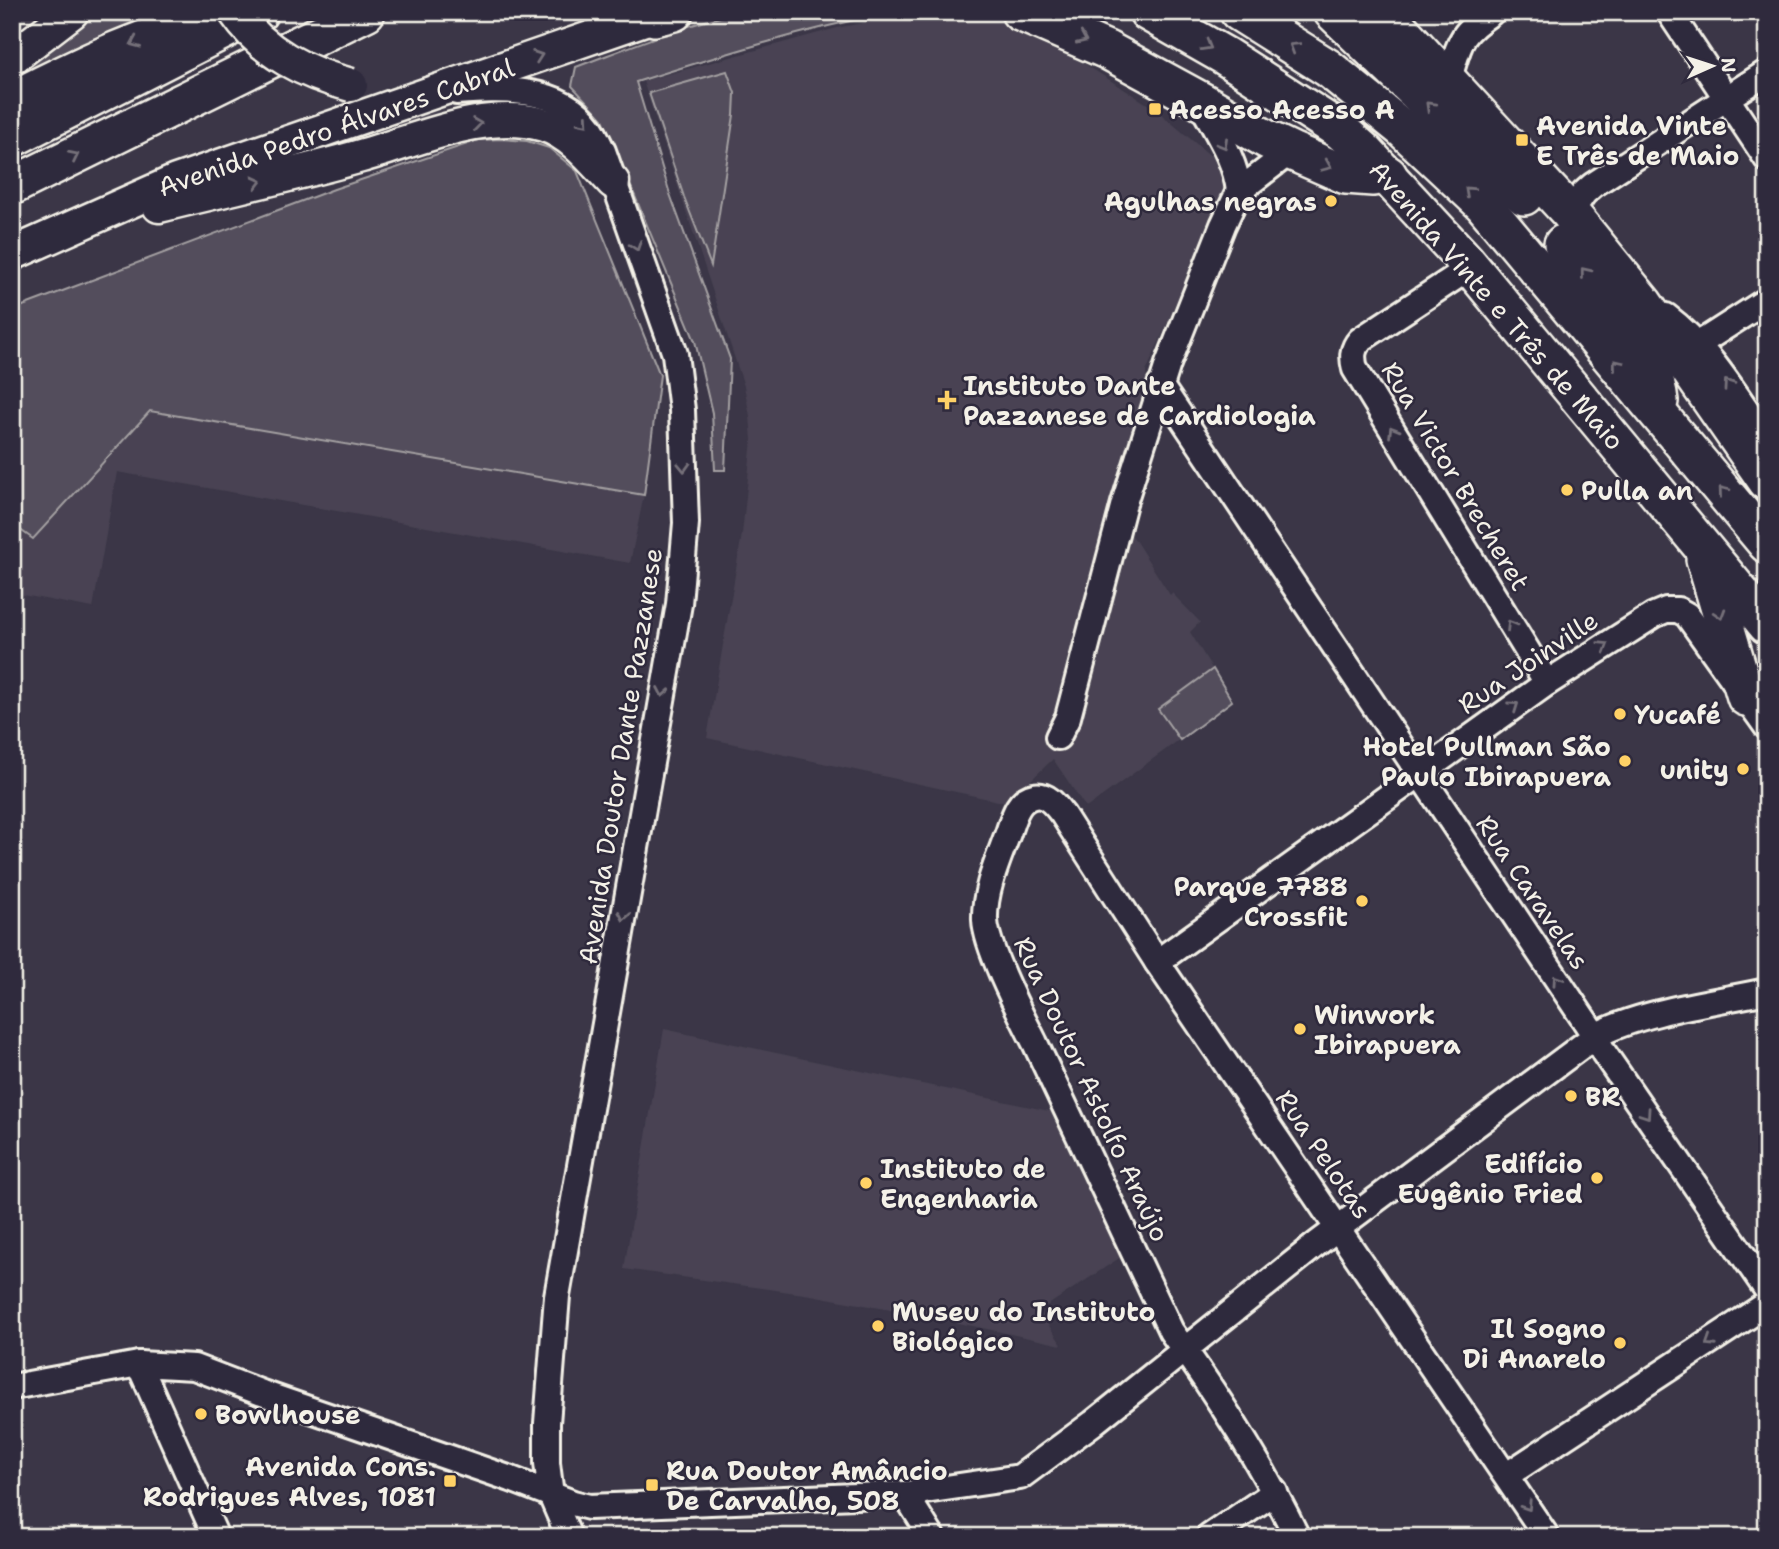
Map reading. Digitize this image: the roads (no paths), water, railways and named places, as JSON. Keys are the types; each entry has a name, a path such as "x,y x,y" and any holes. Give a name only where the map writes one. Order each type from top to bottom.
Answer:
{"highway":[{"path":"12,100 162,33 248,12"},
{"path":"12,138 259,12"},
{"path":"12,186 366,12"},
{"path":"1020,12 1107,50 1291,151 1346,175 1388,175"},
{"name":"Avenida Vinte e Três de Maio","path":"1148,12 1225,56 1341,131 1388,175 1471,267 1767,625"},
{"name":"Avenida Vinte e Três de Maio","path":"1239,12 1328,68 1403,129 1483,204 1767,544"},
{"path":"1333,12 1523,195 1628,328 1652,371 1658,390 1661,416"},
{"path":"1384,12 1449,79 1570,213 1644,304 1767,481"},
{"path":"1703,548 1746,697"}],"main road":[{"path":"12,58 72,12"},
{"path":"235,12 256,37 275,53 323,78 371,90 427,94"},
{"name":"Avenida Pedro Álvares Cabral","path":"12,254 176,181 664,14"},
{"path":"72,226 360,156 455,127 507,120 531,121 546,125 562,134 577,145 613,182"}],"street":[{"path":"1449,79 1461,38 1472,26 1492,12"},
{"path":"1669,12 1767,159"},
{"path":"1570,213 1592,185 1767,72"},
{"name":"Avenida Doutor Dante Pazzanese","path":"427,94 502,89 534,93 578,114 589,127 603,151 675,354 682,410 685,547 679,604 557,1296 547,1423 547,1463 551,1495 569,1537"},
{"path":"1199,100 1231,159 1239,191"},
{"path":"1058,737 1068,717 1124,503 1160,385 1223,225 1239,191 1291,151"},
{"name":"Rua Victor Brecheret","path":"1471,267 1360,340 1354,346 1352,358 1355,369 1547,683"},
{"path":"1697,345 1767,300"},
{"path":"1644,304 1674,322 1697,345 1725,378 1767,440"},
{"name":"Rua Caravelas","path":"1160,385 1604,1053 1767,1290"},
{"name":"Rua Joinville","path":"1157,962 1547,683 1654,615 1666,610 1678,610 1687,615 1746,697"},
{"path":"1746,697 1767,727"},
{"name":"Rua Doutor Astolfo Araújo","path":"1054,803 1038,795 1024,800 1016,810 994,873 985,921 990,943 1171,1331 1184,1349"},
{"name":"Rua Pelotas","path":"1054,803 1157,962 1547,1537"},
{"path":"12,1387 139,1364 194,1367 590,1507 905,1494 1020,1477 1093,1423 1338,1227 1595,1036 1620,1024 1767,991"},
{"path":"1507,1475 1767,1304"},
{"path":"1184,1349 1275,1492 1297,1537"},
{"path":"139,1364 216,1537"},
{"path":"1209,1537 1275,1492"},
{"path":"905,1494 932,1537"}],"place":[{"name":"Acesso Acesso A","path":"1155,109"},
{"name":"Avenida Vinte E Três de Maio","path":"1522,140"},
{"name":"Agulhas negras","path":"1331,201"},
{"name":"Instituto Dante Pazzanese de Cardiologia","path":"947,400"},
{"name":"Pulla an","path":"1567,490"},
{"name":"Yucafé","path":"1620,714"},
{"name":"Hotel Pullman São Paulo Ibirapuera","path":"1625,761"},
{"name":"unity","path":"1743,769"},
{"name":"Parque 7788 Crossfit","path":"1362,901"},
{"name":"Winwork Ibirapuera","path":"1300,1029"},
{"name":"BR","path":"1571,1096"},
{"name":"Edifício Eugênio Fried","path":"1597,1178"},
{"name":"Instituto de Engenharia","path":"866,1183"},
{"name":"Museu do Instituto Biológico","path":"878,1326"},
{"name":"Il Sogno Di Anarelo","path":"1620,1343"},
{"name":"Bowlhouse","path":"201,1414"},
{"name":"Avenida Cons. Rodrigues Alves, 1081","path":"450,1481"},
{"name":"Rua Doutor Amâncio De Carvalho, 508","path":"652,1485"}]}
